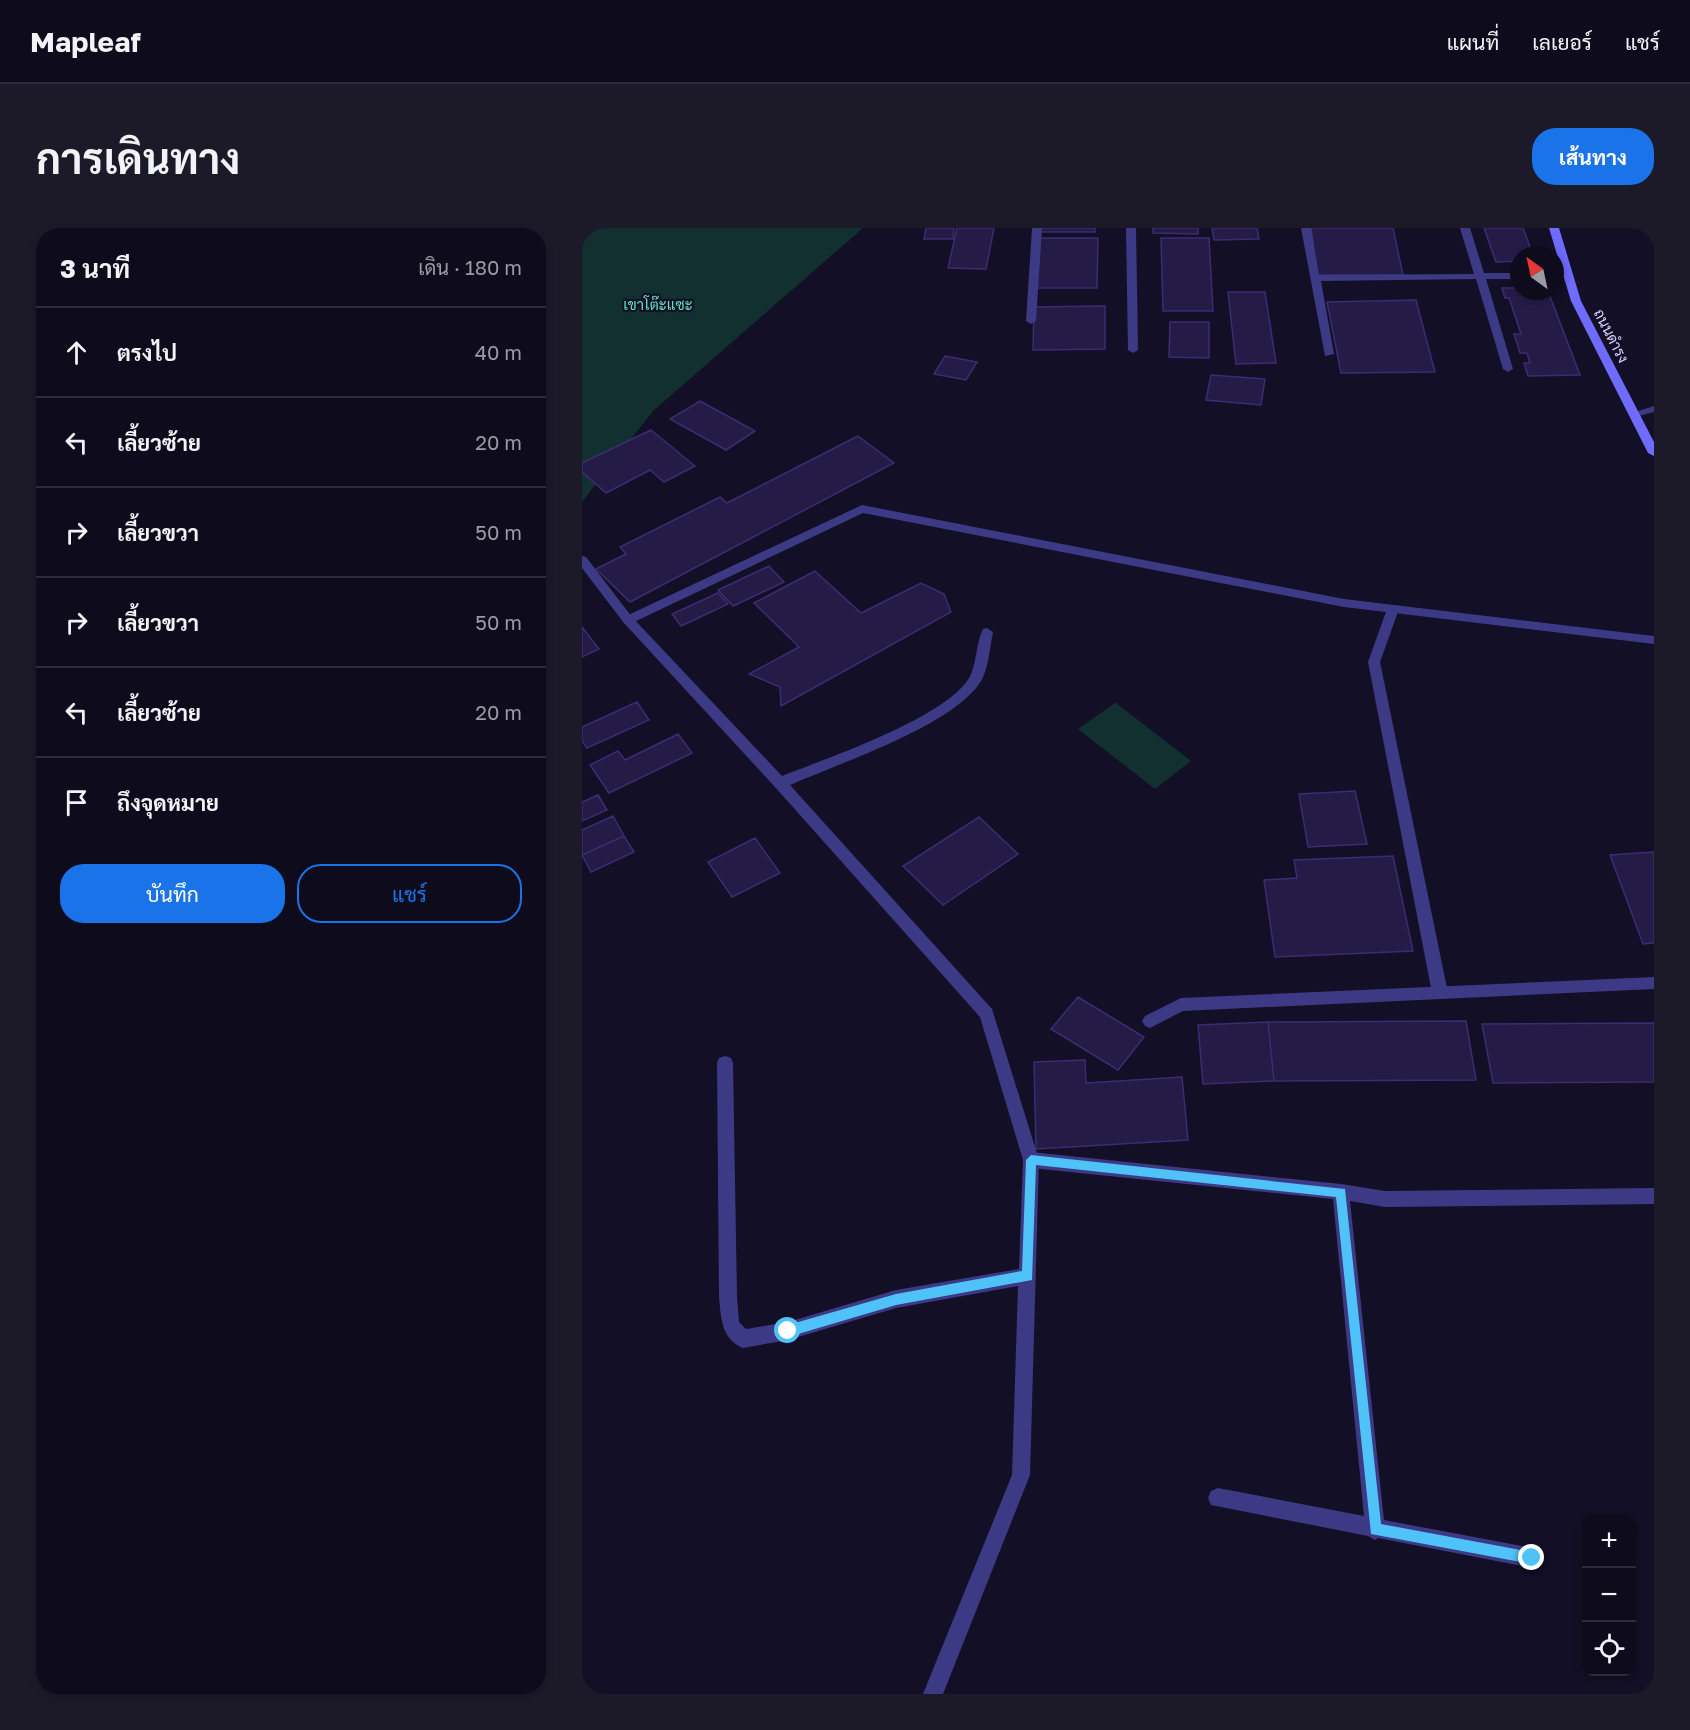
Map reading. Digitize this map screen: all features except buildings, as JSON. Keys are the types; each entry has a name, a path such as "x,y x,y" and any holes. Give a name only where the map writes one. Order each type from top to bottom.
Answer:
{"street":[{"path":"1030,321 1037,228"},
{"path":"1131,228 1133,350"},
{"path":"1306,228 1329,354"},
{"path":"1465,228 1508,369"},
{"name":"ถนนดำรง","path":"1554,228 1557,246"},
{"path":"1315,278 1510,276"},
{"name":"ถนนดำรง","path":"1564,279 1654,453"},
{"path":"1634,414 1654,409"},
{"path":"628,620 862,509 1344,603 1654,640"},
{"path":"582,560 628,620 780,783 987,1014 1031,1160 1021,1475 933,1694"},
{"path":"1394,609 1374,662 1440,993"},
{"path":"780,783 922,723 945,709 963,694 977,676 987,632"},
{"path":"1150,1021 1181,1005 1654,983"},
{"path":"725,1063 728,1298 731,1326 743,1339 788,1331 896,1299 1028,1276"},
{"path":"1031,1160 1341,1192 1385,1199 1654,1196"},
{"path":"1341,1192 1375,1530"},
{"path":"1218,1498 1375,1530 1532,1558"}],"green space":[{"name":"เขาโต๊ะแซะ","path":"582,228 863,228 653,411 582,502"},
{"path":"1115,703 1191,761 1155,789 1078,729"}],"route":[{"path":"788,1331 896,1299 1028,1276 1031,1160 1341,1192 1375,1530 1532,1558"}]}
